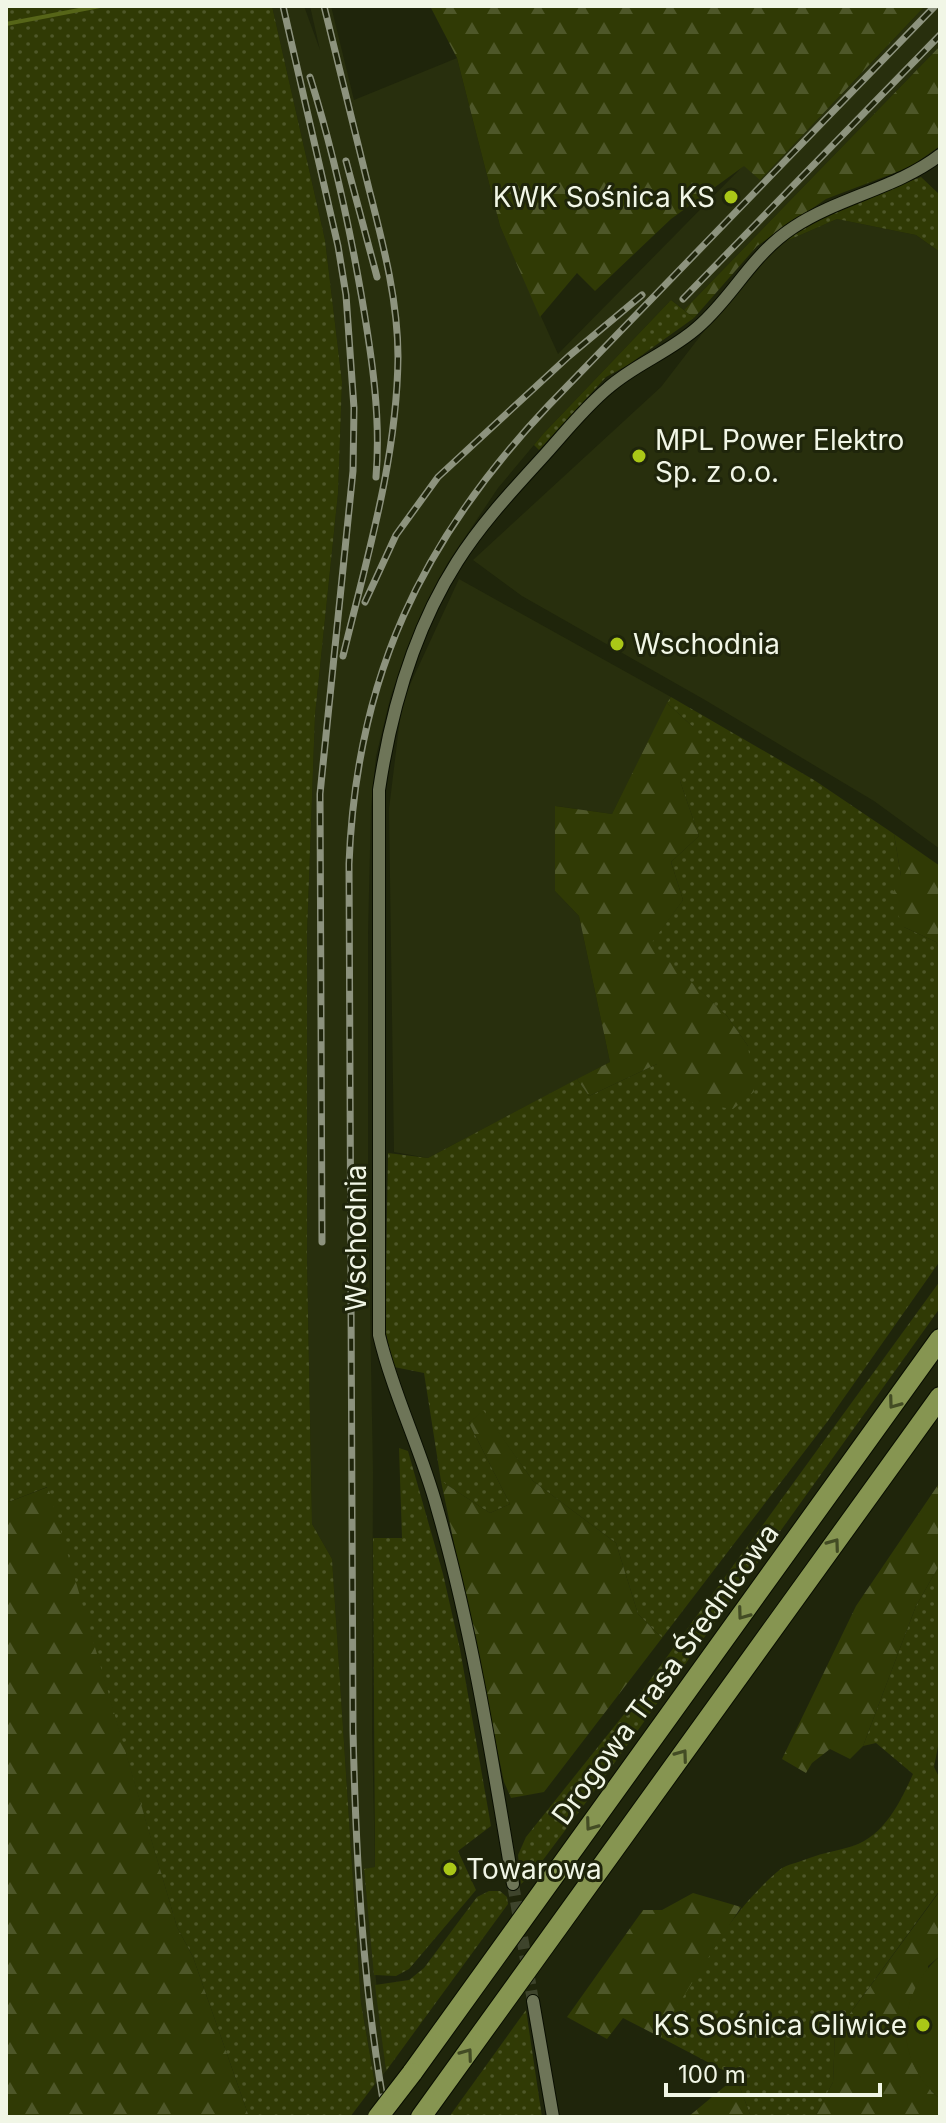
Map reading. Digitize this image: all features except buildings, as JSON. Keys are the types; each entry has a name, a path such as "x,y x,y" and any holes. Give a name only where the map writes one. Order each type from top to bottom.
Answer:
{"main road":[{"name":"Drogowa Trasa Średnicowa","path":"378,2117 940,1339"},
{"path":"421,2117 940,1397"}],"street":[{"name":"Wschodnia","path":"513,1884 469,1638 438,1510 392,1382 379,1335 379,790 387,734 424,624 457,562 506,496 595,399 625,375 680,342 702,324 760,253 790,229 817,212 923,168 940,155"},
{"path":"533,2001 553,2117"}],"shaded area":[{"path":"272,6 304,6 320,50 310,6 331,6 354,100 457,58 500,226 558,354 744,165 761,179 925,6 940,6 940,46 684,310 671,300 544,433 498,488 447,564 422,612 391,695 376,756 371,807 368,934 375,1867 364,1870 386,2071 375,2084 361,2003 332,1559 312,1524 307,1261 307,934 315,715 338,493 342,382 325,240"},
{"path":"837,219 916,235 940,252 940,849 874,801 522,596 473,560 661,387 745,278 782,243"},
{"path":"459,579 671,697 612,814 556,806 555,891 579,916 610,1062 428,1158 394,1152 389,809 402,702"}],"green space":[{"path":"6,6 272,6 325,240 342,382 338,493 315,715 307,934 307,1261 312,1524 332,1559 361,2003 375,2084 350,2117 249,2117 193,1957 177,1927 47,1487 6,1503"},
{"path":"430,6 925,6 760,180 744,166 671,219 595,291 577,273 540,317 500,226 457,58"},
{"path":"940,46 940,146 910,167 826,199 757,246 694,318 684,310"},
{"path":"921,177 940,195 940,252 916,235 837,219 782,243 824,213"},
{"path":"671,300 694,318 606,377 539,450 534,445 544,433"},
{"path":"671,697 814,780 894,834 901,876 904,927 936,942 940,951 940,1261 827,1422 662,1638 638,1614 616,1543 533,1481 483,1411 469,1423 510,1504 490,1513 441,1481 424,1373 394,1367 385,1330 388,1153 428,1158 577,1079 589,1096 657,1064 748,1046 727,1016 650,944 683,900 671,862 699,836 680,781 693,727 667,703"},
{"path":"667,703 693,727 709,753 680,781 699,836 671,862 683,900 651,944 727,1016 748,1046 754,1092 733,1109 693,1103 657,1064 589,1096 577,1079 610,1062 579,916 555,891 555,806 612,814"},
{"path":"894,834 940,866 940,951 936,942 904,927 890,899 901,876"},
{"path":"940,1281 940,1308 593,1793 534,1872 521,1884 518,1855 526,1837 637,1698"},
{"path":"483,1410 533,1481 616,1543 638,1614 662,1638 544,1792 511,1798 504,1782 441,1481 490,1513 510,1504 469,1423"},
{"path":"399,1448 408,1451 443,1574 460,1649 491,1826 458,1851 476,1890 409,1969 396,1976 374,1975 364,1869 375,1867 373,1538 402,1538"},
{"path":"940,1482 940,1564 916,1606 863,1746 850,1759 830,1749 812,1763 806,1773 782,1759 856,1606"},
{"path":"48,1487 177,1927 193,1957 249,2117 6,2117 6,1503"},
{"path":"940,1564 940,1736 934,1767 940,1779 940,1890 835,2034 833,2082 815,2117 751,2117 736,2077 658,2036 726,1928 759,1889 787,1866 859,1844 870,1837 888,1820 902,1798 913,1774 876,1743 863,1746 916,1606"},
{"path":"489,1891 500,1891 507,1897 508,1904 386,2071 375,1985 409,1980 424,1968 477,1897"},
{"path":"940,1891 940,1956 928,1966 931,2091 940,2099 940,2117 815,2117 833,2082 835,2034"},
{"path":"693,1893 741,1907 658,2036 623,2018 607,2039 567,2017 643,1910 662,1910"},
{"name":"KS Sośnica Gliwice","path":"940,1956 940,2099 914,2066 906,2028 908,2008 915,1989"},
{"path":"526,2010 542,2117 449,2117"},
{"path":"736,2077 751,2117 688,2117"}],"waterway":[{"path":"6,24 100,6"}],"tunnel":[{"path":"513,1884 533,2001"}],"railway":[{"path":"283,6 338,246 346,295 354,408 353,471 320,794 322,1242"},
{"path":"324,6 389,272 398,357 386,470 343,656"},
{"path":"386,2117 362,1925 353,1731 349,864 354,796 365,733 382,673 404,616 431,561 464,508 503,457 548,406 935,6"},
{"path":"683,299 940,35"},
{"path":"310,77 340,187 366,321 376,410 376,477"},
{"path":"346,161 377,277"},
{"path":"365,602 396,535 438,477 569,356 642,295"}],"place":[{"name":"KWK Sośnica KS","path":"731,197"},
{"name":"MPL Power Elektro Sp. z o.o.","path":"639,456"},
{"name":"Wschodnia","path":"617,644"},
{"name":"Towarowa","path":"450,1869"},
{"name":"KS Sośnica Gliwice","path":"923,2025"}]}
